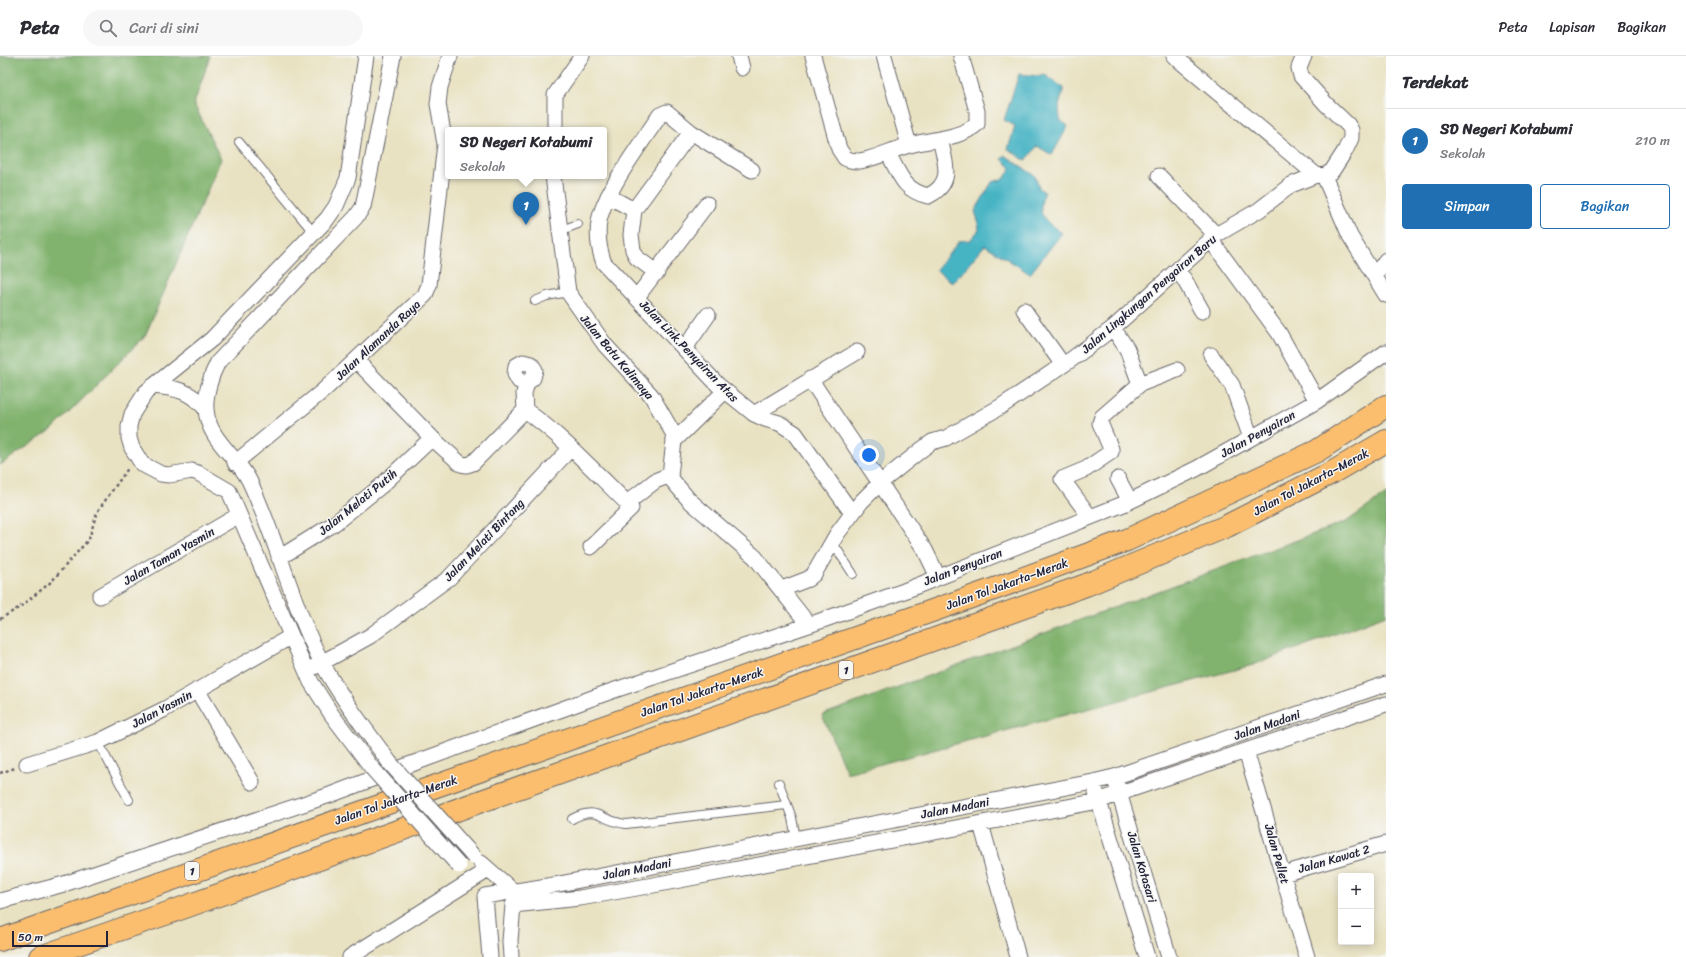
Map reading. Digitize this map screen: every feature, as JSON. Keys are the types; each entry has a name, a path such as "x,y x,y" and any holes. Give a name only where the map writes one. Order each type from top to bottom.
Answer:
{"highway":[{"name":"Jalan Tol Jakarta–Merak","path":"0,940 92,906 997,588 1127,540 1317,451 1386,406"},
{"name":"Jalan Tol Jakarta–Merak","path":"40,957 171,912 1086,585 1227,526 1333,472 1386,441"},
{"path":"0,928 92,906"},
{"path":"72,957 171,912"}],"street":[{"path":"366,56 348,178 336,206 314,233 212,339 146,392 132,414 129,426 129,438 136,457 142,464 161,474 169,475 192,471 223,486 232,496 290,637 306,671 332,715 372,768 459,866 486,901 490,957"},
{"path":"206,409 212,373 218,362 356,217 363,207 393,56"},
{"name":"Jalan Alamanda Raya","path":"236,463 324,390 425,295 428,285 445,144 438,104 440,87 450,56"},
{"path":"555,127 555,95 582,56"},
{"path":"813,56 839,149 845,158 861,161 909,145 940,139 967,130 977,124 977,111 961,56"},
{"path":"884,56 909,145"},
{"path":"1174,56 1320,175 1350,236 1386,295"},
{"path":"1304,56 1299,68 1301,76 1351,130 1351,138 1345,151 1332,171 1320,175"},
{"name":"Jalan Link.Penyairan Atas","path":"691,132 667,112 662,113 608,196 599,222 599,245 604,263 619,281 637,297 725,391 754,414 779,423 795,433 852,514"},
{"path":"657,273 637,258 633,250 631,235 634,210 691,132 752,170"},
{"path":"888,153 904,182 911,190 928,196 936,192 943,185 947,170 940,139"},
{"name":"Jalan Lingkungan Pengairan Baru","path":"782,589 808,579 814,574 861,502 880,483 926,445 946,438 1000,407 1063,365 1113,328 1213,237 1259,210 1291,185 1320,175"},
{"path":"1159,176 1213,237 1279,333 1317,401"},
{"name":"Jalan Batu Kalimaya","path":"552,179 568,292 605,345 651,395 673,433 674,441"},
{"path":"608,196 634,210"},
{"path":"637,297 657,273 707,204"},
{"path":"1375,276 1386,260"},
{"path":"1177,270 1187,283 1202,311"},
{"path":"1024,310 1063,365"},
{"path":"684,348 708,315"},
{"path":"1113,328 1127,349 1140,384"},
{"path":"754,414 857,352"},
{"name":"Jalan Penyairan","path":"0,901 64,884 330,796 414,763 609,692 809,625 938,577 1090,517 1130,501 1196,469 1317,401 1386,352"},
{"path":"1210,355 1228,376 1251,438"},
{"path":"356,360 432,438 461,464 467,465 473,463 525,410 524,394 527,383"},
{"path":"1090,517 1059,474 1086,469 1111,452 1111,448 1100,420 1140,384 1177,370"},
{"path":"810,379 925,550 938,577"},
{"path":"153,386 164,387 191,395 195,397 206,409 214,435 248,479 278,558 322,662 350,708 390,763 474,857 513,898 510,941 511,957"},
{"path":"725,391 674,441 670,476 689,500 754,557 782,589 809,625"},
{"path":"525,410 540,420 571,448 631,508 591,547"},
{"name":"Jalan Melati Putih","path":"278,558 335,523 381,486 432,438"},
{"name":"Jalan Melati Bintang","path":"306,671 370,636 450,578 571,448"},
{"path":"627,503 655,481 670,476"},
{"path":"1118,479 1130,501"},
{"name":"Jalan Taman Yasmin","path":"100,596 239,515"},
{"name":"Jalan Yasmin","path":"27,764 98,742 165,709 290,637"},
{"name":"Jalan Madani","path":"513,898 796,838 1114,777 1386,684"},
{"path":"197,690 252,782"},
{"name":"Jalan Madani","path":"513,898 603,894 1099,801 1386,704"},
{"name":"Jalan Pellet","path":"1246,751 1305,957"},
{"name":"Jalan Kotasari","path":"1114,777 1169,957"},
{"name":"Jalan Kotasari","path":"1093,782 1147,957"},
{"path":"981,824 1018,957"},
{"name":"Jalan Kawat 2","path":"1282,874 1386,844"},
{"path":"350,957 488,870"},
{"path":"486,901 513,898"}],"lane":[{"path":"238,142 314,233"},
{"path":"559,231 578,224"},
{"path":"535,301 547,296 568,292"},
{"path":"833,544 853,574"},
{"path":"98,742 129,800"},
{"path":"779,783 792,818 796,838"},
{"path":"572,819 584,813 591,812 612,823 626,824 786,805"}],"path":[{"path":"0,619 20,607 51,582 89,539 97,512 112,488 136,457"}],"green space":[{"path":"0,56 210,56 194,104 221,159 145,336 53,429 0,465"},
{"path":"1386,494 1386,615 1253,665 847,773 822,715 1346,522"}],"water":[{"path":"1019,74 1039,76 1045,75 1064,88 1059,106 1060,120 1068,126 1052,155 1037,146 1026,161 1008,149 1015,126 1004,120"},
{"path":"1005,155 1035,176 1039,188 1045,192 1041,206 1043,216 1050,225 1062,233 1030,274 985,245 953,283 936,270 959,241 970,240 979,230 975,211 992,182 1004,179 1011,168 1002,159"}],"place":[{"name":"SD Negeri Kotabumi","path":"526,225"}]}
